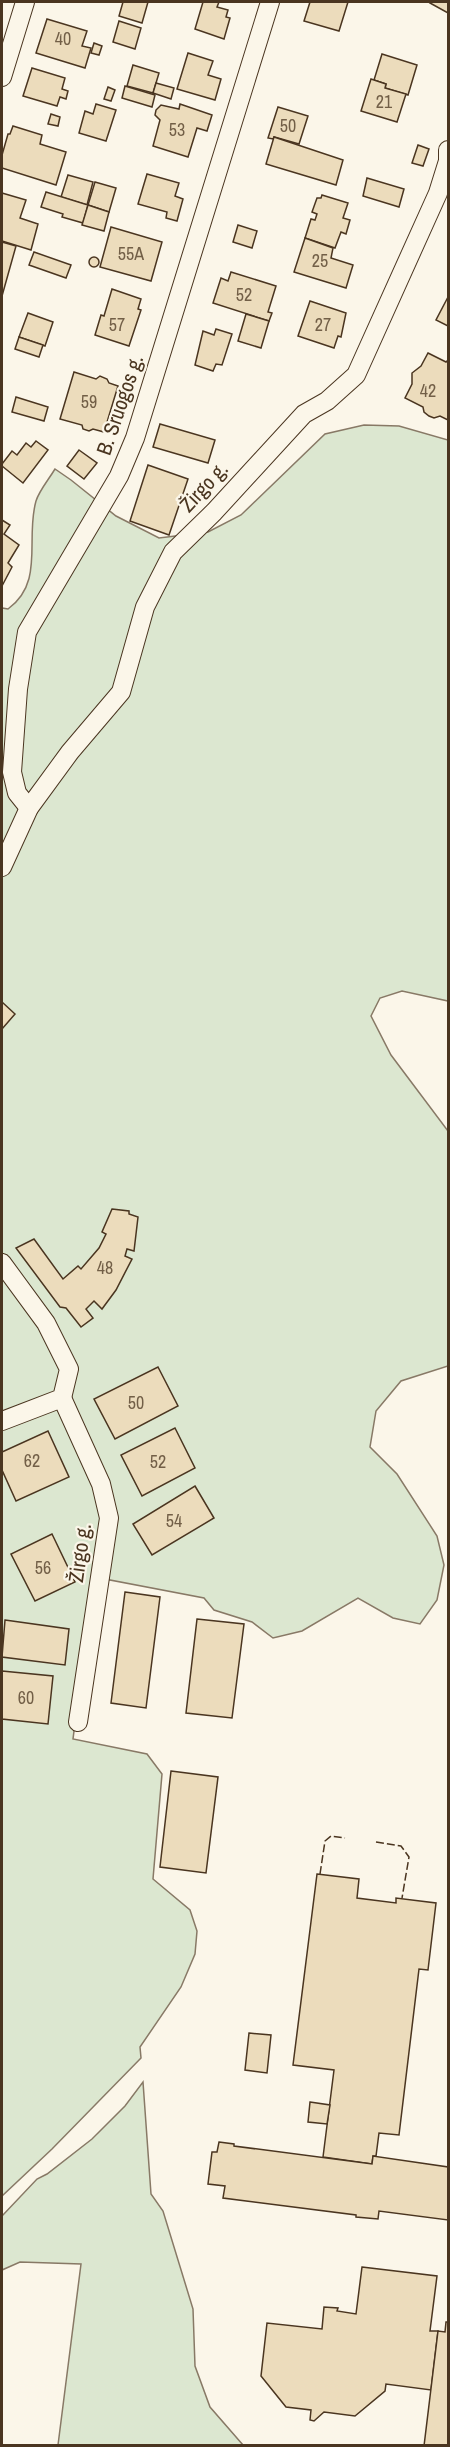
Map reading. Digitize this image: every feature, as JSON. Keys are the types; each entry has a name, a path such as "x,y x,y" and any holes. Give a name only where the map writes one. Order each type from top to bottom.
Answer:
{"street":[{"path":"2,77 25,2"},
{"name":"B. Sruogos g.","path":"29,808 17,794 12,772 18,689 27,632 119,476 135,438 270,2"},
{"name":"Žirgo g.","path":"2,867 29,808 70,752 121,692 145,607 173,552 214,512 304,414 327,401 356,375 438,193 448,161 448,150"},
{"path":"2,1263 46,1323 69,1369 62,1398 2,1421"},
{"name":"Žirgo g.","path":"62,1398 101,1484 109,1518 78,1722"}],"green space":[{"path":"364,425 399,426 448,440 448,1001 402,991 380,998 371,1016 391,1055 448,1131 448,1366 401,1381 376,1411 370,1447 397,1474 437,1536 444,1565 437,1600 420,1624 393,1618 358,1598 302,1631 273,1638 252,1622 214,1610 204,1598 94,1577 73,1739 147,1754 162,1774 153,1879 190,1910 197,1931 195,1954 181,1987 140,2047 141,2058 52,2149 2,2196 2,608 8,609 19,598 26,586 32,559 33,515 36,501 55,469 116,516 159,538 208,532 241,515 325,434"},
{"path":"143,2082 151,2194 163,2211 193,2309 195,2366 210,2407 243,2445 58,2445 81,2264 20,2262 2,2270 2,2216 37,2179 47,2174 92,2139 125,2106"}],"building":[{"path":"123,2 148,2 142,23 119,16"},
{"path":"203,2 219,2 217,7 228,10 226,17 230,18 224,39 195,29"},
{"path":"310,2 348,2 339,31 304,21"},
{"path":"448,2 448,13 430,3"},
{"path":"47,19 87,31 82,46 91,48 85,68 36,53"},
{"path":"119,21 141,28 135,49 113,42"},
{"path":"94,43 102,46 99,55 91,53"},
{"path":"188,53 213,61 208,75 221,79 215,100 177,89"},
{"path":"382,54 417,65 408,95 385,88 386,84 374,80"},
{"path":"133,65 159,73 153,93 127,86"},
{"path":"32,68 65,78 62,89 68,91 66,99 60,97 57,106 23,96"},
{"path":"371,79 386,84 385,88 406,94 397,122 361,111"},
{"path":"156,83 174,88 171,99 153,93"},
{"path":"125,86 155,95 152,107 122,98"},
{"path":"108,87 115,90 111,101 104,99"},
{"path":"96,104 116,110 106,141 79,133 85,111 93,114"},
{"path":"180,104 212,115 207,131 197,128 188,157 153,146 160,120 155,115 156,110 161,105 179,109"},
{"path":"278,107 308,116 299,144 274,137 273,139 268,138"},
{"path":"51,114 60,117 58,126 48,124"},
{"path":"13,126 42,135 40,144 66,152 56,185 2,168 2,155 8,134"},
{"path":"274,137 343,160 336,185 266,164"},
{"path":"418,145 429,149 423,166 412,163"},
{"path":"147,174 179,183 175,196 183,199 177,221 166,218 167,212 138,204"},
{"path":"68,175 93,182 87,205 61,197"},
{"path":"367,178 404,189 399,207 363,196"},
{"path":"95,182 116,188 109,212 88,205"},
{"path":"46,192 88,205 83,223 62,217 63,214 41,207"},
{"path":"2,193 26,200 20,218 38,224 31,250 2,241"},
{"path":"322,195 348,203 343,218 350,220 346,234 341,232 335,248 305,238 311,219 315,220 317,214 312,212 317,198 321,198"},
{"path":"88,205 109,212 104,231 82,225"},
{"path":"238,225 257,231 252,248 233,242"},
{"path":"111,227 162,242 151,281 100,267"},
{"path":"305,238 333,248 331,258 353,265 346,288 294,272"},
{"path":"2,242 16,246 2,296"},
{"path":"34,252 71,265 66,278 29,265"},
{"path":"94,257 98,258 98,266 94,267 90,266 89,262 90,258"},
{"path":"231,272 276,286 268,312 272,313 269,321 213,303 221,278 228,281"},
{"path":"112,289 141,299 138,309 141,310 129,346 95,335 101,315 104,316"},
{"path":"448,297 448,326 436,320"},
{"path":"310,301 346,313 341,337 338,336 334,348 298,336"},
{"path":"28,313 53,322 45,346 19,337"},
{"path":"246,314 269,321 261,348 238,341"},
{"path":"216,329 232,334 222,365 216,364 213,371 195,365 203,331 214,335"},
{"path":"19,337 43,345 39,357 15,349"},
{"path":"428,353 446,362 448,360 448,420 440,416 434,418 429,416 424,412 423,407 405,398 412,384 412,373 421,366"},
{"path":"74,372 96,379 100,376 118,386 104,432 93,429 89,431 83,429 82,425 60,419"},
{"path":"16,397 48,407 44,421 12,412"},
{"path":"160,424 215,440 208,463 153,447"},
{"path":"36,441 48,450 23,483 2,464 12,451 17,455 26,443 31,447"},
{"path":"79,450 97,463 84,479 67,466"},
{"path":"148,465 188,479 169,535 130,521"},
{"path":"2,520 10,525 4,534 19,545 8,563 12,567 2,586"},
{"path":"2,1002 15,1014 2,1029"},
{"path":"112,1209 129,1211 129,1214 138,1217 134,1251 127,1249 125,1256 132,1259 116,1290 102,1309 94,1301 86,1309 93,1318 81,1327 66,1308 60,1307 16,1248 34,1239 63,1279 78,1266 81,1269 99,1248 106,1234 102,1232"},
{"path":"158,1367 178,1406 115,1439 94,1399"},
{"path":"175,1428 195,1468 142,1496 121,1455"},
{"path":"48,1431 69,1477 16,1501 2,1470 2,1452"},
{"path":"195,1486 214,1518 152,1555 133,1524"},
{"path":"52,1534 75,1582 35,1601 11,1554"},
{"path":"125,1592 160,1597 146,1708 111,1703"},
{"path":"197,1619 244,1624 232,1718 186,1713"},
{"path":"5,1620 69,1629 65,1665 2,1657"},
{"path":"2,1671 53,1676 48,1724 2,1719"},
{"path":"171,1771 218,1777 206,1873 160,1867"},
{"path":"317,1874 359,1879 357,1898 396,1903 396,1898 436,1903 428,1970 419,1969 399,2135 379,2133 376,2156 373,2156 372,2164 323,2157 334,2070 293,2065"},
{"path":"249,2033 271,2035 267,2073 245,2070"},
{"path":"310,2102 330,2105 327,2124 308,2122"},
{"path":"219,2142 234,2144 234,2146 372,2164 373,2156 448,2167 448,2220 379,2211 378,2219 356,2217 356,2215 223,2198 225,2186 208,2184 212,2152 217,2152"},
{"path":"362,2267 437,2276 430,2331 438,2331 431,2390 386,2384 385,2391 355,2416 324,2412 314,2421 310,2420 311,2410 286,2407 261,2376 267,2323 322,2329 324,2307 338,2308 337,2311 356,2314"},
{"path":"446,2322 448,2322 448,2446 424,2446 438,2331 445,2332"}],"fence":[{"path":"320,1874 325,1841 331,1836 345,1838"},
{"path":"376,1842 401,1846 409,1857 402,1898"}]}
